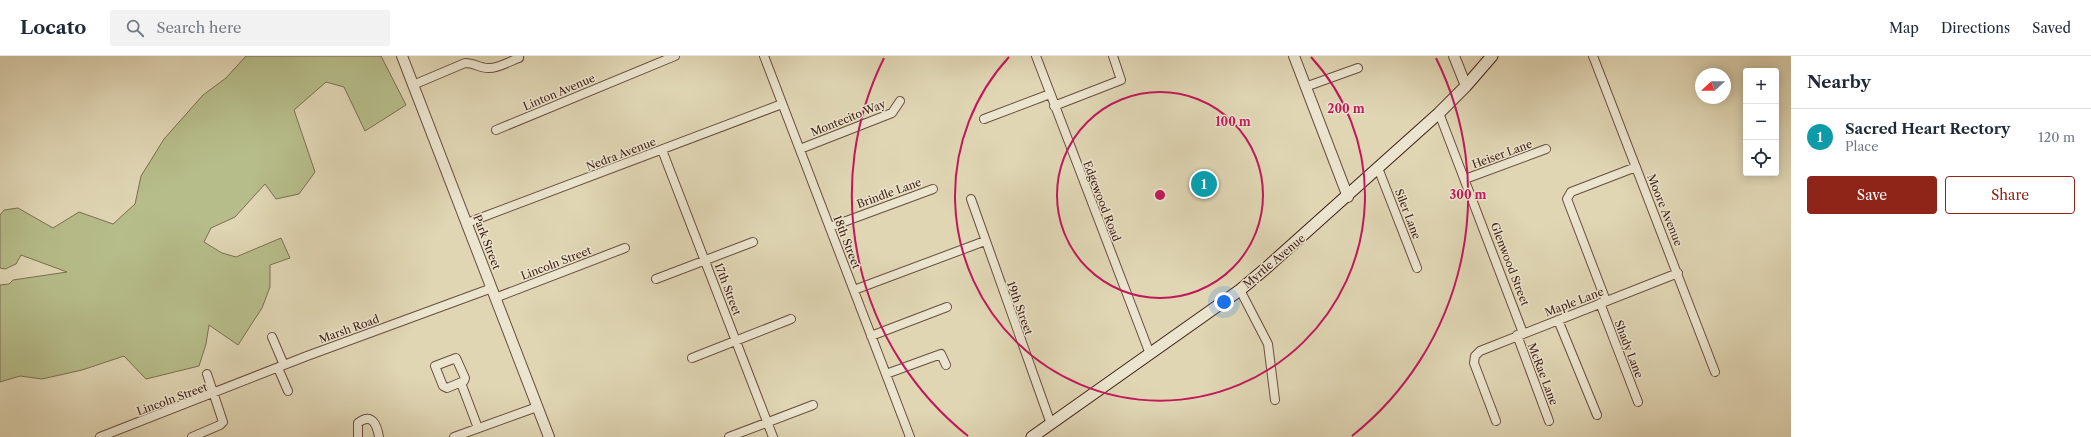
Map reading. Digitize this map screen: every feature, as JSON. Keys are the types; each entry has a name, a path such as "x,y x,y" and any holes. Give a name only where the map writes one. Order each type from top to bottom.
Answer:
{"main road":[{"name":"Myrtle Avenue","path":"1032,437 1240,290 1348,197 1439,113 1466,86 1492,56"}],"street":[{"name":"Park Street","path":"402,56 549,437"},
{"path":"413,85 465,63 472,63 487,68 506,63 519,58 519,56"},
{"name":"Linton Avenue","path":"496,130 664,58 675,56"},
{"name":"18th Street","path":"764,56 910,437"},
{"name":"Edgewood Road","path":"1036,56 1150,354"},
{"path":"1054,106 1121,80 1113,56"},
{"path":"1294,56 1348,197"},
{"path":"1454,56 1466,86"},
{"name":"Moore Avenue","path":"1593,56 1715,372"},
{"path":"1305,87 1358,68"},
{"path":"984,119 1050,94"},
{"name":"Montecito Way","path":"800,149 892,113 900,101"},
{"name":"Nedra Avenue","path":"467,223 782,104"},
{"name":"Glenwood Street","path":"1439,113 1465,179 1520,334"},
{"name":"Heiser Lane","path":"1465,179 1546,149"},
{"name":"17th Street","path":"662,150 773,437"},
{"name":"Shady Lane","path":"1636,167 1571,192 1567,199 1638,402"},
{"name":"Siler Lane","path":"1378,168 1417,268"},
{"name":"Brindle Lane","path":"830,227 933,188"},
{"name":"19th Street","path":"971,199 1051,424"},
{"path":"854,290 985,240"},
{"path":"656,279 753,242"},
{"name":"Lincoln Street","path":"494,293 625,248"},
{"name":"Maple Lane","path":"1496,421 1474,363 1478,352 1520,334 1678,273"},
{"path":"1240,290 1268,344 1275,400"},
{"name":"Marsh Road","path":"214,394 281,366 494,293"},
{"path":"871,336 948,307"},
{"path":"692,358 791,319"},
{"path":"1558,320 1597,415"},
{"name":"McRae Lane","path":"1520,334 1549,421"},
{"path":"272,337 288,391"},
{"path":"886,374 941,354 946,365"},
{"path":"206,374 214,394"},
{"path":"461,383 478,428"},
{"name":"Lincoln Street","path":"100,437 214,394 223,419 222,424 192,437"},
{"path":"729,437 813,405"},
{"path":"454,437 537,407"},
{"path":"358,437 358,423 363,419 369,418 374,420 377,425 379,437"}],"green space":[{"path":"246,56 381,56 406,105 365,131 344,87 326,82 294,110 315,172 299,194 276,199 265,184 235,217 211,228 204,242 222,253 236,257 281,238 290,258 270,265 270,287 262,308 238,345 209,325 206,344 199,366 146,379 124,356 82,370 42,379 20,376 0,382 0,285 9,284 13,280 67,272 21,255 16,264 5,269 0,268 0,215 4,210 18,208 53,228 79,212 113,224 135,204 141,176 164,139 203,95 226,78"}],"place":[{"name":"Sacred Heart Rectory","path":"1204,184"}]}
